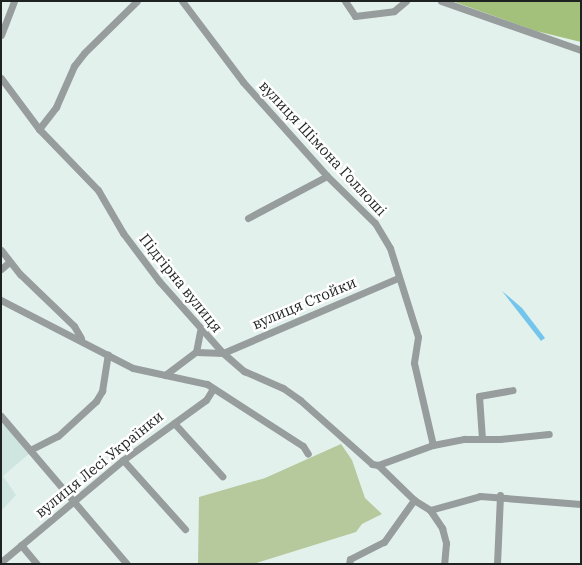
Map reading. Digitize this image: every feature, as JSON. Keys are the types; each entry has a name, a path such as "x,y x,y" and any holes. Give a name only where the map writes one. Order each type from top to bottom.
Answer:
{"street":[{"path":"1,34 14,1"},
{"path":"39,129 56,107 74,66 84,53 137,1"},
{"name":"вулиця Шімона Голлоші","path":"182,1 243,82 327,176 352,198 375,223 390,248 418,337 414,364 433,445"},
{"path":"346,1 355,16 394,11 406,1"},
{"path":"441,1 581,50"},
{"name":"Підгірна вулиця","path":"1,78 39,129 98,190 123,233 200,330 244,371 283,388 300,400 372,464 378,465 414,500 430,510"},
{"path":"248,218 327,176"},
{"path":"1,250 10,262 74,326 81,339"},
{"path":"1,269 10,262"},
{"name":"вулиця Стойки","path":"223,353 398,278"},
{"path":"1,300 81,339 133,368 192,379 213,388 303,446 308,454"},
{"path":"196,352 200,330"},
{"path":"165,374 196,352 223,353"},
{"path":"30,450 58,436 96,400 102,390 108,354"},
{"name":"вулиця Лесі Українки","path":"1,562 123,460 206,400 213,388"},
{"path":"482,438 479,396 512,390"},
{"path":"1,416 127,564"},
{"path":"174,422 222,476"},
{"path":"378,465 433,445 482,438 549,434"},
{"path":"123,460 185,529"},
{"path":"497,564 500,495"},
{"path":"444,564 446,543 442,528 430,510 480,496 500,495 581,504"},
{"path":"349,564 350,559 384,542 414,500"},
{"path":"21,545 37,564"}],"shaded area":[{"path":"1,421 29,454 3,476 16,495 1,511"}],"green space":[{"path":"452,1 581,1 581,42 536,31"},
{"path":"341,444 352,460 365,498 382,514 362,524 356,532 253,564 198,564 199,497 265,478"}],"water":[{"path":"502,291 522,308 545,338 541,341"}]}
